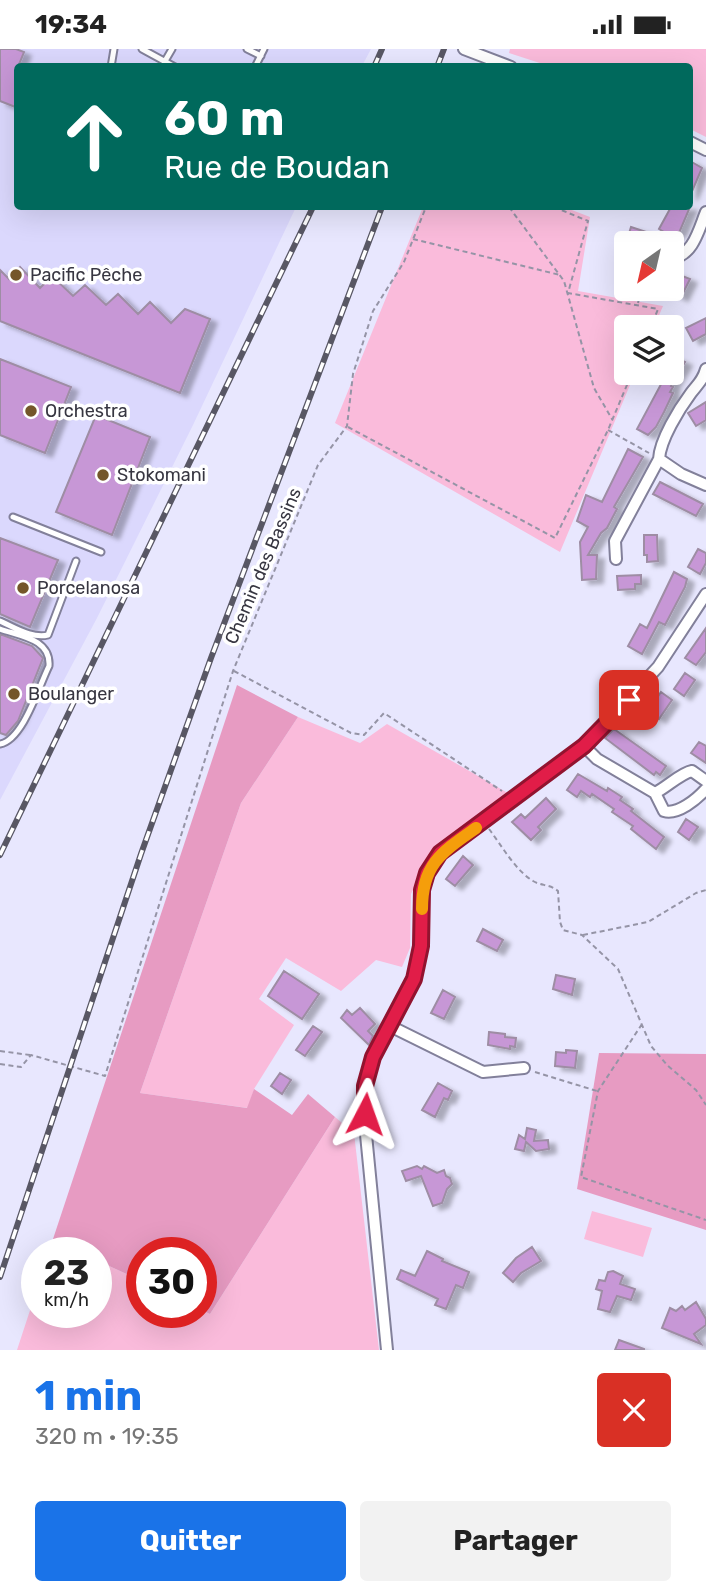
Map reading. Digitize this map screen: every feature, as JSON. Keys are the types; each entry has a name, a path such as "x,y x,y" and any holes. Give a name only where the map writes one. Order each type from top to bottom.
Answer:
{"street":[{"path":"464,49 501,63"},
{"path":"684,253 691,247 706,212"},
{"path":"616,559 615,541 659,459 660,447 691,393 705,376"},
{"path":"659,459 681,474 706,485"},
{"path":"387,1350 365,1114 365,1086 373,1057 414,979 421,946 422,890 427,873 440,853 584,746 658,667 702,610 706,594"},
{"path":"584,746 597,759 655,793 664,811 678,811 706,789"},
{"path":"655,793 670,786 685,772 692,771 706,781"},
{"path":"388,1025 483,1072 524,1068"}],"lane":[{"path":"142,49 168,63"},
{"path":"165,61 172,49"},
{"path":"247,49 261,56"},
{"path":"257,63 264,49"},
{"path":"13,517 102,552"},
{"path":"0,621 30,634 41,637 48,635 76,561"},
{"path":"0,629 39,643 50,655 49,666 18,733 0,744"}],"path":[{"path":"425,210 404,262 373,311 353,374 347,426 555,538 608,430 627,385"},
{"path":"511,210 561,276 594,388 612,419"},
{"path":"561,210 588,221 568,293"},
{"path":"413,239 561,276"},
{"path":"568,293 658,309 656,315"},
{"name":"Chemin des Bassins","path":"347,426 318,465 233,671 351,733 364,735 384,713 515,799"},
{"path":"608,430 659,459"},
{"path":"0,1051 31,1055 105,1076 233,671"},
{"path":"483,822 524,875 536,883 551,885 558,891 563,930 582,935 648,922 696,893 706,890"},
{"path":"582,935 618,969 651,1046 667,1065 696,1090 706,1105"},
{"path":"642,1024 598,1091 581,1177 706,1220"},
{"path":"0,1064 21,1067 31,1055"},
{"path":"524,1068 598,1091"}],"shaded area":[{"path":"0,49 371,49 364,63 14,63 14,210 295,210 193,425 97,618 0,800"},
{"path":"510,49 706,49 706,137 693,130 693,63 540,63 509,53"},
{"path":"422,210 572,210 590,217 578,291 614,297 614,301 663,306 659,315 614,315 614,385 630,385 560,552 335,423"},
{"path":"237,685 298,717 241,803 140,1093 247,1108 254,1089 292,1115 308,1094 335,1117 217,1303 217,1237 126,1237 126,1274 112,1267 112,1237 54,1237"},
{"path":"298,717 360,743 387,724 515,797 430,856 411,894 410,948 402,967 376,960 341,991 286,958 259,999 294,1025 254,1089 248,1108 140,1093 241,803"},
{"path":"599,1053 706,1054 706,1230 577,1189"},
{"path":"335,1117 354,1133 379,1350 17,1350 24,1328 112,1328 112,1267 126,1274 126,1328 217,1328 217,1303"},
{"path":"592,1211 652,1228 643,1257 584,1239"}],"building":[{"path":"0,49 24,52 20,63 14,63 14,106 0,101"},
{"path":"693,163 702,168 693,189"},
{"path":"669,210 689,210 680,231 659,229"},
{"path":"20,267 40,288 52,276 73,296 85,285 106,305 118,294 138,314 150,302 171,323 185,309 210,319 180,393 0,321 0,270 9,279"},
{"path":"684,277 690,279 684,291"},
{"path":"706,318 706,334 693,341 686,328"},
{"name":"Orchestra","path":"0,359 71,387 45,453 0,435"},
{"path":"661,385 672,385 670,392 673,393 656,427 648,435 637,429"},
{"path":"706,402 706,420 696,426 688,413"},
{"name":"Stokomani","path":"96,415 150,437 112,535 56,512"},
{"path":"628,449 643,457 614,507 617,509 607,528 588,555 597,555 596,579 582,580 580,542 588,527 577,521 586,495 602,502"},
{"path":"660,482 703,504 696,516 653,494"},
{"path":"644,535 657,535 658,561 647,562 647,555 644,555"},
{"name":"Porcelanosa","path":"0,538 58,560 30,627 0,614"},
{"path":"698,549 706,553 706,563 700,574 688,567"},
{"path":"674,572 687,579 685,587 665,625 659,622 642,654 628,646 640,624 647,628"},
{"path":"641,575 641,584 635,584 635,589 618,590 617,576"},
{"path":"706,628 706,652 696,665 685,658"},
{"name":"Boulanger","path":"0,634 32,646 43,658 18,721 6,735 0,733"},
{"path":"685,673 695,680 684,696 674,689"},
{"path":"661,692 672,700 659,719 648,711"},
{"path":"614,729 666,766 660,775 656,772 654,775 605,738"},
{"path":"699,742 706,746 706,763 691,753"},
{"path":"578,774 622,797 620,800 633,809 631,811 664,837 656,849 631,829 633,826 612,812 614,809 592,794 590,797 581,791 577,797 567,790"},
{"path":"546,798 556,809 538,827 541,830 531,840 512,822 521,814 525,818"},
{"path":"686,819 698,827 689,840 678,832"},
{"path":"463,856 473,865 455,886 446,879"},
{"path":"483,929 503,940 497,951 477,941"},
{"path":"284,971 319,994 302,1019 268,996"},
{"path":"556,975 575,979 572,995 553,989"},
{"path":"443,990 455,997 444,1019 431,1013"},
{"path":"360,1008 375,1024 368,1031 373,1036 369,1045 341,1018 347,1010 352,1015"},
{"path":"313,1026 322,1032 305,1056 296,1050"},
{"path":"489,1032 516,1038 515,1047 510,1046 510,1049 488,1045"},
{"path":"566,1050 577,1051 575,1068 555,1066 556,1052 566,1053"},
{"path":"280,1073 291,1080 282,1094 271,1086"},
{"path":"438,1083 452,1091 448,1100 444,1098 435,1117 422,1110"},
{"path":"527,1128 536,1130 534,1141 548,1140 549,1149 536,1151 526,1142 524,1151 515,1149 519,1135 525,1139"},
{"path":"417,1166 422,1169 424,1166 437,1173 444,1170 450,1178 452,1184 442,1203 433,1206 421,1176 406,1181 402,1171"},
{"path":"532,1247 541,1261 521,1273 513,1282 503,1273 516,1258"},
{"path":"427,1251 443,1259 442,1261 469,1272 463,1288 456,1285 446,1309 435,1305 438,1299 397,1279 401,1270 415,1276"},
{"path":"613,1271 623,1276 620,1284 635,1289 631,1300 617,1296 610,1312 598,1309 602,1291 596,1289 599,1280 605,1281 608,1272"},
{"path":"696,1302 706,1319 706,1325 694,1334 701,1344 662,1328 670,1308 676,1311 682,1306 685,1310"},
{"path":"619,1340 644,1349 644,1350 615,1350"}],"railway":[{"path":"376,63 382,49"},
{"path":"439,63 444,49"},
{"path":"0,855 312,210"},
{"path":"0,1277 141,854 211,658 381,210"}],"slow traffic":[{"path":"422,909 422,890 427,873 440,853 476,828"}],"place":[{"name":"Pacific Pêche","path":"16,275"},
{"name":"Orchestra","path":"31,411"},
{"name":"Stokomani","path":"103,475"},
{"name":"Porcelanosa","path":"23,588"},
{"name":"Boulanger","path":"14,694"}],"route":[{"path":"365,1114 365,1086 373,1057 414,979 421,946 422,890 427,873 440,853 584,746 629,700"}]}
